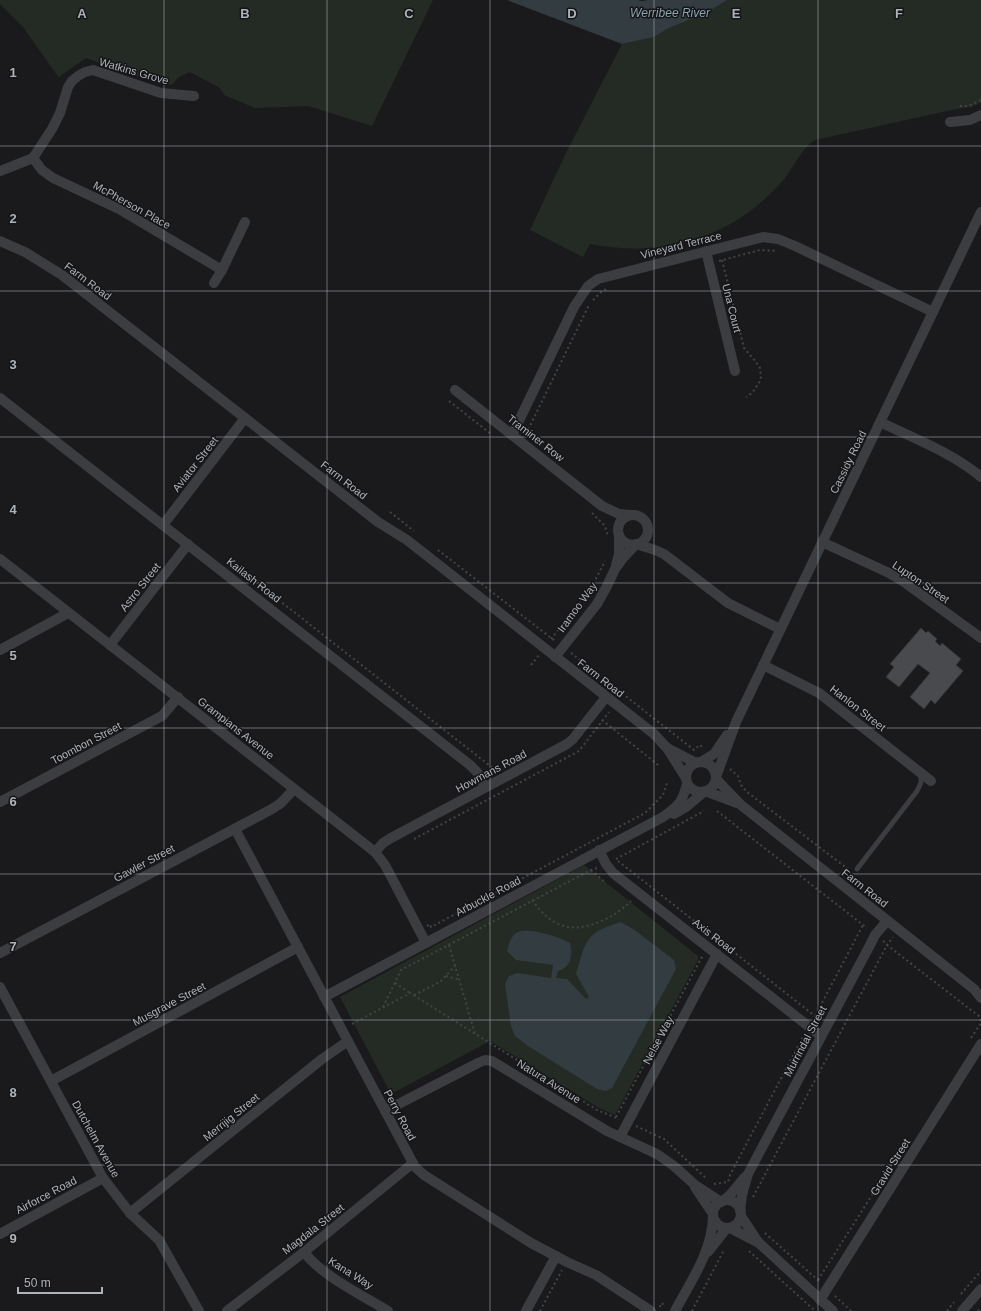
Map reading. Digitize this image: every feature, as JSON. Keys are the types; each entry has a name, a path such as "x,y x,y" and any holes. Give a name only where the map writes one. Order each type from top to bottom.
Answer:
{"street":[{"name":"Watkins Grove","path":"33,158 60,114 68,87 78,76 85,72 93,70 161,92 194,96"},
{"path":"950,122 970,120 981,115"},
{"path":"0,171 33,158"},
{"name":"McPherson Place","path":"33,158 42,170 53,178 119,209 222,270"},
{"name":"Cassidy Road","path":"716,778 736,722 981,212"},
{"path":"214,283 222,270 245,222"},
{"name":"Vineyard Terrace","path":"512,435 574,307 588,286 598,278 763,237 778,239 795,246 933,312"},
{"name":"Farm Road","path":"0,241 25,252 62,275 378,522 407,540 654,734 667,748 686,781"},
{"name":"Una Court","path":"706,251 735,370"},
{"name":"Traminer Row","path":"454,390 602,506 619,514 631,515"},
{"name":"Kailash Road","path":"0,398 470,765 477,772 485,787"},
{"name":"Aviator Street","path":"163,525 245,418"},
{"path":"880,422 946,454 970,468 981,477"},
{"name":"Traminer Row","path":"602,506 611,518 619,533"},
{"path":"664,554 646,522 642,518 636,515 631,515 625,517 621,521 619,533 624,542 636,544 664,554 728,603 780,629"},
{"path":"636,544 645,539 648,534 648,528"},
{"name":"Iramoo Way","path":"555,657 597,604 607,586 615,569 619,554 619,533"},
{"name":"Lupton Street","path":"822,542 904,582 981,638"},
{"name":"Astro Street","path":"110,645 188,544"},
{"name":"Iramoo Way","path":"615,569 636,544"},
{"name":"Grampians Avenue","path":"0,559 375,852 385,865 426,943"},
{"path":"0,650 68,613"},
{"name":"Hanlon Street","path":"763,665 819,693 931,781"},
{"name":"Toombon Street","path":"0,802 160,717 178,697"},
{"name":"Howmans Road","path":"375,852 383,843 391,838 567,744 573,739 606,697"},
{"name":"Cassidy Road","path":"698,762 712,755 736,722"},
{"name":"Farm Road","path":"667,748 698,762"},
{"path":"698,762 706,763 713,769 716,778 712,786 705,792 694,791 686,781 688,769 698,762"},
{"name":"Farm Road","path":"716,778 741,805 887,921 978,990 981,998"},
{"name":"Arbuckle Road","path":"324,997 663,817 678,806 683,798 686,781"},
{"name":"Gawler Street","path":"0,953 277,806 294,789"},
{"name":"Farm Road","path":"705,792 741,805"},
{"name":"Arbuckle Road","path":"663,817 676,813 705,792"},
{"name":"Perry Road","path":"235,829 413,1163 424,1175 531,1243 604,1280 620,1292 651,1311"},
{"name":"Axis Road","path":"599,850 606,864 613,873 821,1036"},
{"name":"Murrindal Street","path":"740,1213 742,1194 748,1174 876,935 887,921"},
{"name":"Musgrave Street","path":"51,1081 298,947"},
{"name":"Nelse Way","path":"620,1137 713,950"},
{"name":"Dutchelm Avenue","path":"0,987 103,1178 130,1213 159,1240 199,1311"},
{"name":"Merrijig Street","path":"130,1213 322,1059 348,1041"},
{"name":"Gravid Street","path":"820,1300 981,1045"},
{"name":"Natura Avenue","path":"385,1111 478,1063 489,1060 495,1062 607,1131 658,1154 695,1185 722,1201"},
{"name":"Magdala Street","path":"227,1311 304,1252 413,1163"},
{"name":"Murrindal Street","path":"722,1201 730,1195 748,1174"},
{"name":"Airforce Road","path":"0,1234 103,1178"},
{"name":"Natura Avenue","path":"695,1185 713,1215"},
{"path":"675,1311 705,1255 713,1230 713,1215 715,1207 722,1201 734,1202 759,1243 833,1311"},
{"path":"705,1255 714,1247 729,1228 737,1224 740,1213"},
{"path":"713,1215 718,1225 729,1228 759,1243"},
{"name":"Kana Way","path":"304,1252 310,1260 322,1270 388,1311"},
{"path":"526,1311 556,1256"},
{"path":"962,1311 981,1289"}],"lane":[{"path":"857,869 917,791 921,784 922,778 919,771"}],"path":[{"path":"960,106 968,106 981,100"},
{"path":"709,263 760,250 780,252"},
{"path":"722,260 744,348 760,368 761,377 759,383 752,393 746,397"},
{"path":"522,442 590,304 601,292 611,287"},
{"path":"449,401 492,434"},
{"path":"587,508 605,526 608,541"},
{"path":"390,512 415,532"},
{"path":"434,546 694,750 700,745 712,755"},
{"path":"530,665 590,590 606,558"},
{"path":"243,572 494,769"},
{"path":"593,714 658,765"},
{"path":"722,763 738,776 741,786 747,792 848,869"},
{"path":"420,930 430,924 431,926 644,813 663,795 667,783"},
{"path":"383,1008 401,970 590,870 616,859 704,811"},
{"path":"717,811 980,1017 980,1026 971,1038"},
{"path":"616,859 815,1016"},
{"path":"532,900 550,920 570,928 586,927 610,917 631,902"},
{"path":"710,1182 714,1184 728,1182 863,925"},
{"path":"753,1197 887,945 899,930"},
{"path":"616,1117 698,964 713,950 716,939"},
{"path":"449,945 476,1034"},
{"path":"414,995 440,982 455,966"},
{"path":"446,976 460,980"},
{"path":"395,983 410,993"},
{"path":"763,1230 818,1280 903,1146"},
{"path":"692,1311 726,1247"},
{"path":"745,1247 815,1311"},
{"path":"540,1311 567,1262"},
{"path":"947,1311 981,1271"},
{"path":"978,1311 981,1308"}],"shaded area":[{"path":"0,0 433,0 372,126 308,106 255,108 224,95 220,88 190,72 179,77 171,85 154,82 86,58 59,78 23,27 0,4"},
{"path":"727,0 981,0 981,102 972,107 956,109 815,140 800,155 784,180 759,204 738,219 716,231 693,240 668,246 643,248 617,248 590,244 583,257 530,230 566,153 622,44 654,37 667,29 708,12"},
{"path":"584,865 698,956 698,960 615,1115 599,1108 490,1041 391,1094 340,997"}],"water":[{"name":"Werribee River","path":"507,0 727,0 708,12 667,29 654,37 622,44"},
{"path":"621,922 636,931 674,960 676,969 612,1088 606,1091 597,1089 528,1046 515,1036 511,1026 505,984 509,976 517,973 551,978 553,965 516,960 507,951 514,935 523,931 544,933 570,943 570,960 566,967 558,971 556,978 567,979 586,999 589,997 576,974 585,946 589,939 600,930"}],"building":[{"path":"921,628 926,633 928,631 937,639 935,641 940,646 942,643 961,659 956,665 963,671 935,704 931,700 924,709 910,697 930,673 918,664 899,687 886,677 894,667 890,664"}]}
